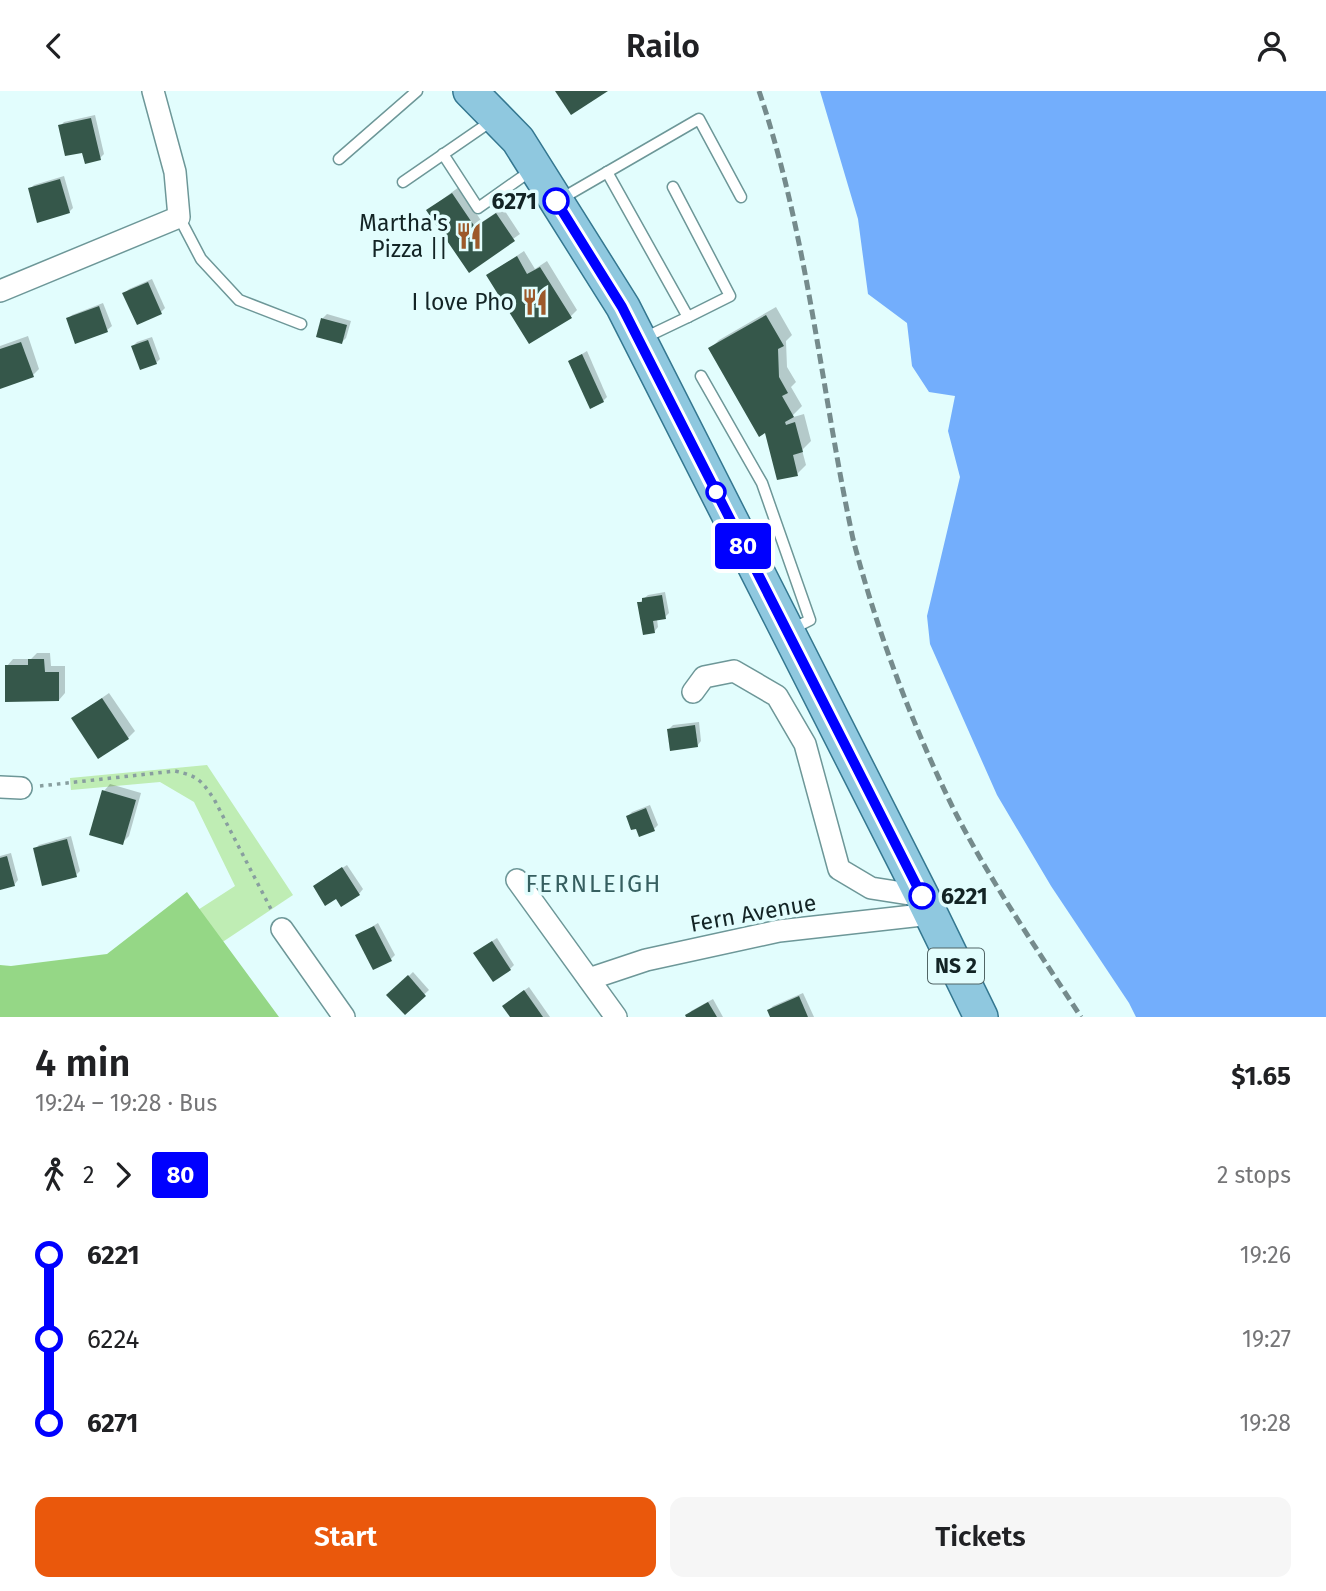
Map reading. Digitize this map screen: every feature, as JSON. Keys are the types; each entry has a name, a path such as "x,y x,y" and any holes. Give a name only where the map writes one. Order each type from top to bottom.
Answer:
{"main road":[{"name":"NS 2","path":"470,91 518,140 622,307 927,905 981,1017"}],"street":[{"path":"0,291 179,217 176,172 153,91"},
{"path":"693,692 704,677 734,671 777,696 805,744 839,869 871,888 927,905"},
{"path":"517,880 616,1017"},
{"name":"Fern Avenue","path":"589,979 646,960 779,931 927,905"},
{"path":"282,929 341,1016"}],"lane":[{"path":"339,159 417,91"},
{"path":"403,181 496,118"},
{"path":"556,201 699,119 741,197"},
{"path":"443,154 478,208 535,168"},
{"path":"607,172 688,317"},
{"path":"639,340 730,296 673,187"},
{"path":"179,217 201,260 239,300 301,324"},
{"path":"701,376 762,483 810,619 788,631"}],"path":[{"path":"10,788 175,771 194,775 214,799 282,929"}],"green space":[{"path":"207,765 293,895 197,959 0,1017 0,967 122,959 235,886 194,802 160,782 71,790 70,778"},
{"path":"187,892 279,1017 0,1017 0,965 11,966 107,954"}],"water":[{"path":"820,91 1326,91 1326,1017 1136,1017 1051,886 997,795 930,644 927,616 960,477 948,431 955,396 929,392 912,366 907,323 868,294 858,219"}],"building":[{"path":"555,91 608,91 571,115"},
{"path":"91,118 101,160 85,164 82,153 65,156 58,125"},
{"path":"60,179 70,213 37,223 28,188"},
{"path":"452,193 475,227 496,213 515,241 469,273 426,210"},
{"path":"517,256 527,274 540,267 572,318 529,344 486,275"},
{"path":"148,282 162,314 137,325 122,293"},
{"path":"99,306 108,332 75,344 66,318"},
{"path":"766,315 784,346 778,349 779,377 788,393 782,396 794,417 785,422 786,425 795,422 803,452 793,455 798,476 777,480 765,433 759,437 708,348"},
{"path":"321,318 347,325 342,344 316,337"},
{"path":"148,340 157,364 140,370 131,346"},
{"path":"21,342 34,377 0,389 0,349"},
{"path":"582,354 604,402 590,409 568,361"},
{"path":"662,595 666,619 653,621 655,633 643,635 637,602 642,602 642,598"},
{"path":"28,659 44,659 45,672 59,672 59,701 5,702 5,665 28,665"},
{"path":"102,698 129,739 98,759 71,718"},
{"path":"695,725 698,747 670,751 667,729"},
{"path":"102,790 136,800 123,845 89,835"},
{"path":"646,808 655,831 639,837 636,829 631,830 626,816"},
{"path":"67,839 77,877 42,886 33,848"},
{"path":"7,856 15,886 0,890 0,858"},
{"path":"342,867 360,895 341,907 336,899 325,906 313,886"},
{"path":"374,926 392,961 373,970 355,935"},
{"path":"492,941 511,970 493,982 473,953"},
{"path":"408,975 426,996 405,1015 386,995"},
{"path":"524,990 543,1017 510,1017 502,1006"},
{"path":"799,996 808,1017 770,1017 767,1010"},
{"path":"708,1002 717,1017 686,1017 685,1015"}],"railway":[{"path":"759,91 776,146 802,257 853,539 884,642 923,743 967,835 1081,1017"}],"bus line":[{"name":"80","path":"556,201 622,307 922,896"}],"place":[{"name":"6271","path":"556,201"},
{"name":"Martha's Pizza ||","path":"469,236"},
{"name":"I love Pho","path":"535,302"},
{"name":"6221","path":"922,896"}],"district":[{"name":"FERNLEIGH","path":"594,884"}]}
